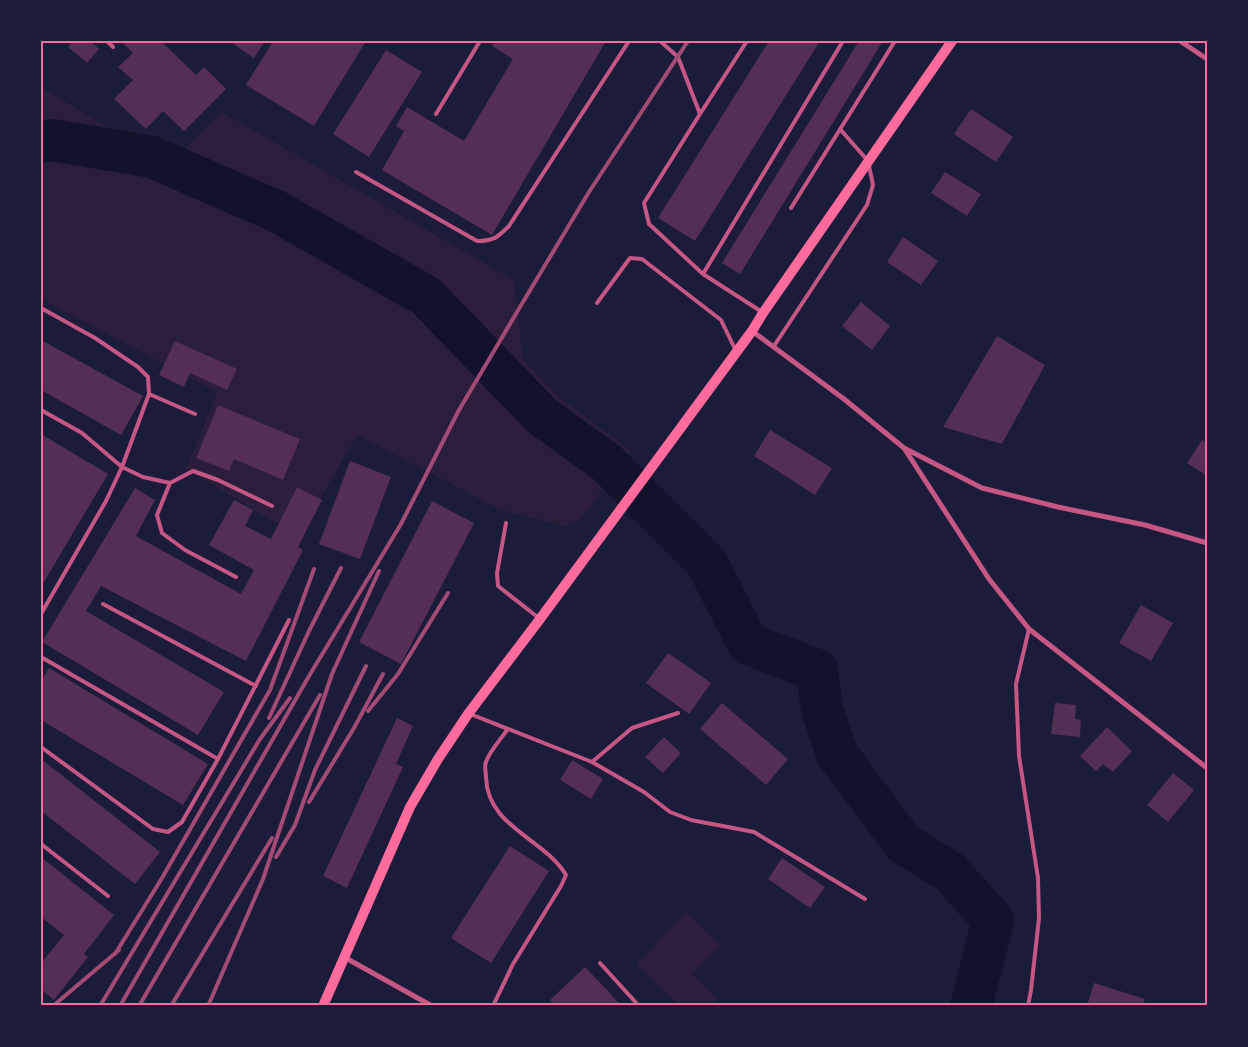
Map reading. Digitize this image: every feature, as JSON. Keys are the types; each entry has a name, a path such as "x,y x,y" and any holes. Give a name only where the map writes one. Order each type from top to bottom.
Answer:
{"main road":[{"path":"323,1006 410,807 438,759 468,714 752,331 952,41"}],"street":[{"path":"1180,41 1207,59"},
{"path":"752,331 844,399 904,448 982,488 1058,507 1145,525 1207,542"},
{"path":"904,448 989,579 1029,629 1207,768"},
{"path":"344,956 432,1006"}],"lane":[{"path":"107,41 113,47"},
{"path":"436,114 480,41"},
{"path":"356,172 477,241 490,241 509,226 629,41"},
{"path":"660,41 678,56 700,114"},
{"path":"747,41 644,203 649,224 703,274 763,313"},
{"path":"703,274 843,41"},
{"path":"791,208 895,41"},
{"path":"774,346 867,204 874,185 868,161 840,129"},
{"path":"596,303 630,258 642,259 721,320 736,351"},
{"path":"41,308 96,338 138,366 148,377 149,394 122,467 106,501 41,614"},
{"path":"149,394 195,414"},
{"path":"41,410 82,433 122,467 143,477 170,483 193,471 218,480 272,506"},
{"path":"170,483 157,515 162,533 185,550 236,577"},
{"path":"506,523 497,573 498,586 540,619"},
{"path":"103,604 256,686"},
{"path":"41,747 153,829 168,832 182,822 218,759 289,620"},
{"path":"1028,1006 1039,918 1038,888 1033,841 1019,756 1016,684 1029,629"},
{"path":"41,657 218,759"},
{"path":"592,762 632,728 678,713"},
{"path":"468,714 592,762 644,792 670,812 691,820 754,832 865,899"},
{"path":"493,1006 513,964 566,875 558,863 517,831 498,811 486,790 486,762 507,730"},
{"path":"41,844 108,896"},
{"path":"600,963 640,1006"}],"shaded area":[{"path":"41,87 126,138 185,148 222,112 514,280 523,360 558,396 631,451 580,520 564,526 501,510 357,435 321,498 302,539 186,469 217,392 41,299"},
{"path":"686,912 720,945 692,974 717,999 710,1006 680,1006 636,964"}],"building":[{"path":"72,41 90,41 99,49 87,63 68,47"},
{"path":"121,41 161,41 196,75 204,67 226,89 184,131 163,111 146,129 114,99 133,80 118,67 133,53"},
{"path":"235,41 265,41 254,58 233,44"},
{"path":"273,41 366,41 314,126 246,85"},
{"path":"494,41 606,41 492,235 382,170 404,131 396,126 407,107 464,141 513,59 492,46"},
{"path":"769,41 820,41 695,241 658,218"},
{"path":"859,41 883,41 740,274 722,263"},
{"path":"386,50 422,72 369,157 333,134"},
{"path":"971,109 1013,137 996,162 954,134"},
{"path":"945,172 981,194 967,216 931,193"},
{"path":"903,237 938,261 921,285 887,262"},
{"path":"861,302 890,326 872,350 842,326"},
{"path":"997,336 1045,365 1002,444 943,427"},
{"path":"41,340 143,396 121,435 41,390"},
{"path":"175,341 237,369 227,390 190,373 184,387 159,375"},
{"path":"218,405 300,439 283,480 234,459 229,471 196,458"},
{"path":"770,430 832,468 815,495 754,456"},
{"path":"41,434 108,474 41,587 42,472"},
{"path":"1202,440 1207,443 1207,476 1187,463"},
{"path":"350,461 391,477 360,559 319,544"},
{"path":"297,487 322,500 298,547 303,550 246,661 101,586 86,611 224,692 198,735 42,642 135,488 155,500 136,536 241,594 254,570 209,545 234,500 253,510 245,526 271,539"},
{"path":"432,501 474,523 401,664 359,642"},
{"path":"1141,605 1173,623 1151,661 1119,643"},
{"path":"668,653 711,683 689,714 646,683"},
{"path":"49,668 208,764 183,805 41,720 41,681"},
{"path":"722,703 788,759 766,785 700,729"},
{"path":"1055,703 1076,705 1075,719 1081,720 1080,737 1051,734"},
{"path":"397,718 413,726 396,764 403,767 347,888 323,876"},
{"path":"1107,727 1132,751 1113,772 1103,764 1096,771 1080,756"},
{"path":"664,737 681,753 663,773 645,757"},
{"path":"41,759 160,852 135,884 41,811"},
{"path":"572,760 603,779 591,799 560,780"},
{"path":"1173,773 1194,790 1168,822 1147,805"},
{"path":"510,846 549,871 491,963 451,938"},
{"path":"41,857 114,915 84,954 88,957 54,1000 43,991 41,993 41,961 64,935 41,917"},
{"path":"782,858 825,887 810,908 768,879"},
{"path":"585,967 621,1006 555,1006 550,1000"},
{"path":"1094,983 1145,999 1143,1006 1087,1006"}],"waterway":[{"path":"41,142 52,140 152,157 276,211 426,296 542,416 607,463 707,563 748,644 817,670 822,709 837,754 904,844 950,872 993,920 971,1006"}],"railway":[{"path":"120,1006 309,676 401,524 459,410 589,192 688,41"},
{"path":"269,718 309,631 341,568"},
{"path":"115,954 162,878 270,690 314,569"},
{"path":"208,1006 263,879 332,674 379,571"},
{"path":"368,711 398,674 448,593"},
{"path":"276,857 295,825 315,770 366,666"},
{"path":"309,802 354,728 383,674"},
{"path":"139,1006 320,695"},
{"path":"100,1006 260,739 290,698"},
{"path":"171,1006 272,838"},
{"path":"53,1006 119,950"}]}
